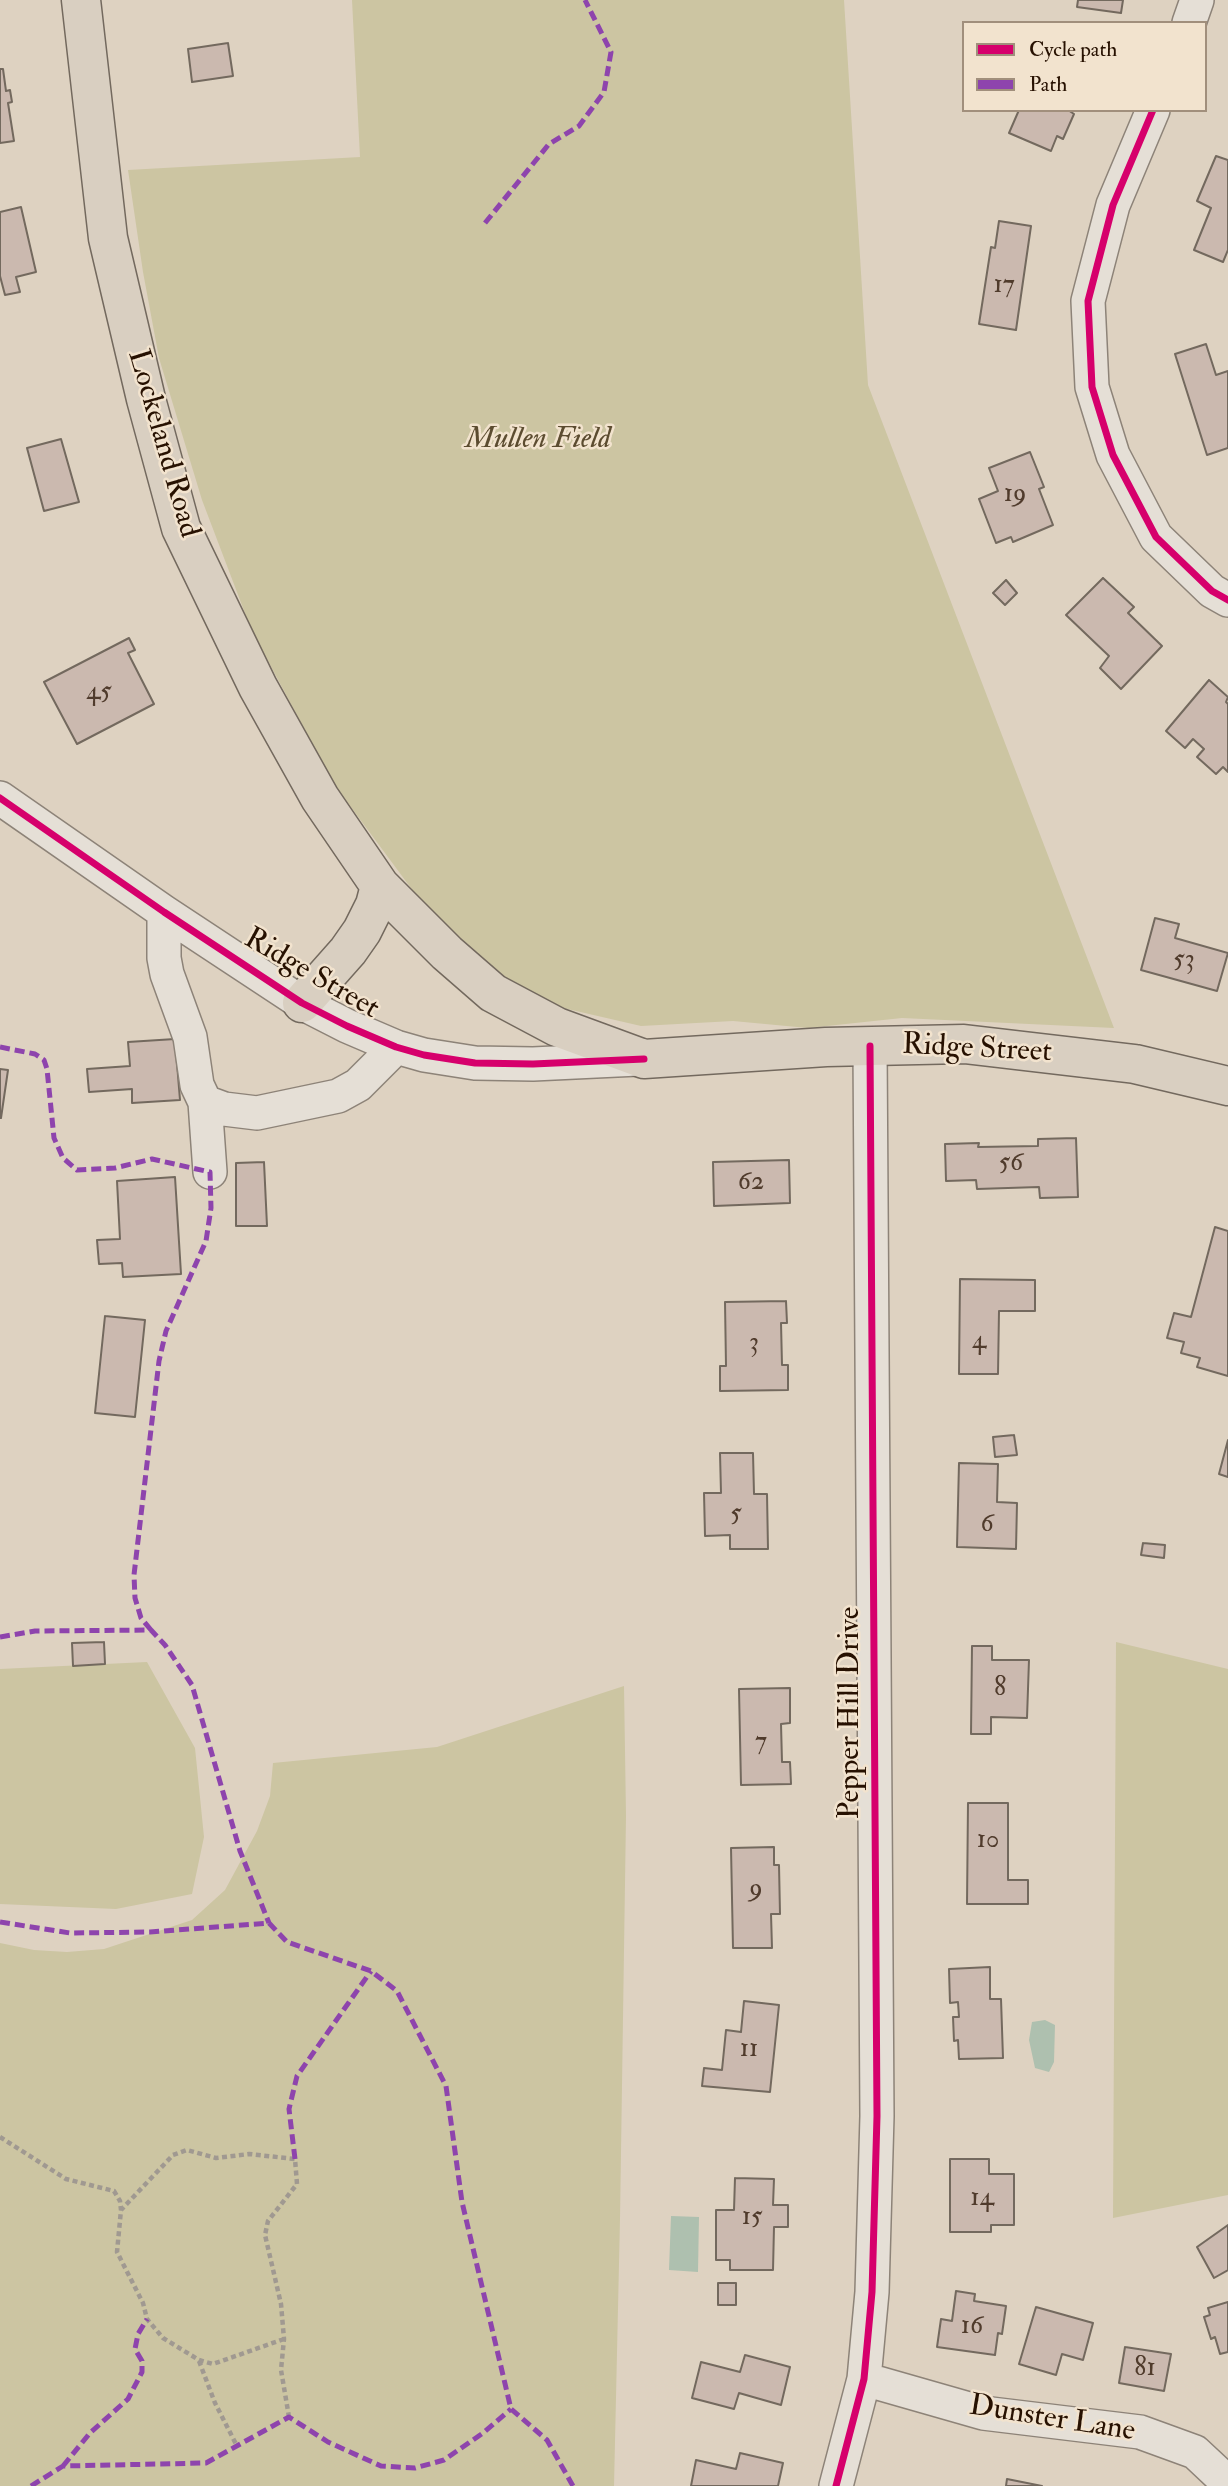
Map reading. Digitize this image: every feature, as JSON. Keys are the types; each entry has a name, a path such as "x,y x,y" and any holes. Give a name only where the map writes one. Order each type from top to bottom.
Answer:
{"main road":[{"name":"Lockeland Road","path":"80,0 108,238 146,399 181,528 264,698 320,798 380,886 447,953 494,993 557,1027 644,1059"},
{"path":"302,1003 355,941 374,905 380,886"},
{"name":"Ridge Street","path":"644,1059 870,1046 964,1044 1135,1064 1228,1086"}],"street":[{"path":"1190,21 1197,0"},
{"path":"1152,112 1113,205 1088,301 1092,387 1113,455 1156,537 1212,591 1228,600"},
{"name":"Ridge Street","path":"0,798 164,912 302,1003 396,1047 424,1055 475,1063 533,1064 644,1059"},
{"path":"164,912 163,958 190,1037 197,1085 205,1102 210,1172"},
{"name":"Pepper Hill Drive","path":"836,2486 864,2379 873,2292 877,2116 870,1046"},
{"path":"205,1102 224,1109 257,1113 338,1096 358,1085 396,1047"},
{"name":"Dunster Lane","path":"864,2379 983,2413 1140,2432 1195,2452 1228,2483"}],"path":[{"path":"0,2137 66,2179 114,2191 120,2201 121,2210 117,2252 143,2303 147,2319 163,2339 198,2360 213,2364 284,2339"},
{"path":"121,2210 173,2155 187,2150 216,2158 249,2154 295,2159 297,2184 268,2221 265,2235 281,2304 284,2339 281,2370 289,2417"},
{"path":"198,2360 215,2403 237,2446"}],"green space":[{"name":"Mullen Field","path":"352,0 844,0 868,385 1114,1028 902,1018 808,1028 733,1021 641,1026 533,1001 425,907 333,783 251,629 202,500 159,358 128,170 360,157"},
{"path":"1116,1642 1228,1669 1228,2195 1113,2218"},
{"path":"147,1662 195,1748 204,1837 192,1894 116,1909 0,1904 0,1669"},
{"path":"624,1686 626,1816 614,2486 0,2486 0,1943 34,1950 67,1952 104,1949 192,1920 225,1890 257,1831 270,1796 273,1763 437,1747"}],"shaded area":[{"path":"1045,2020 1055,2025 1054,2062 1049,2072 1035,2068 1029,2040 1032,2022"},
{"path":"671,2216 699,2217 698,2272 669,2270"}],"building":[{"path":"1078,0 1123,0 1121,13 1077,7"},
{"path":"228,43 233,76 192,82 188,49"},
{"path":"0,69 3,69 6,91 10,90 12,102 8,103 14,141 0,143"},
{"path":"1018,112 1074,114 1063,139 1057,136 1051,151 1009,133"},
{"path":"1216,156 1228,160 1228,250 1223,262 1194,250 1211,208 1197,201"},
{"path":"21,207 36,272 16,277 20,292 5,295 0,276 0,212"},
{"path":"999,221 1031,226 1016,330 979,324 991,247 995,248"},
{"path":"1206,344 1216,375 1228,371 1228,448 1207,455 1175,354"},
{"path":"61,439 79,502 44,511 27,448"},
{"path":"1030,452 1044,487 1039,489 1053,525 1013,542 1011,537 996,543 979,499 998,491 989,468"},
{"path":"1103,578 1134,607 1128,613 1162,646 1121,689 1100,668 1109,656 1066,615"},
{"path":"1006,580 1017,593 1005,605 993,593"},
{"path":"129,638 135,650 128,653 154,704 77,744 44,682"},
{"path":"1209,680 1228,697 1228,772 1223,767 1216,774 1197,757 1204,749 1193,739 1185,748 1166,731"},
{"path":"1155,918 1179,924 1175,938 1228,953 1217,991 1141,970"},
{"path":"175,1039 180,1100 132,1103 132,1089 89,1092 87,1069 130,1066 128,1042"},
{"path":"0,1069 8,1070 1,1118 0,1118"},
{"path":"1076,1138 1078,1197 1040,1198 1039,1187 977,1189 976,1180 946,1181 945,1144 979,1143 978,1147 1038,1146 1038,1139"},
{"path":"789,1160 790,1203 714,1206 713,1162"},
{"path":"264,1162 267,1226 236,1226 236,1163"},
{"path":"175,1177 181,1274 123,1277 122,1263 99,1264 97,1240 120,1239 117,1181"},
{"path":"1215,1227 1228,1231 1228,1376 1197,1367 1200,1358 1181,1353 1184,1342 1167,1338 1174,1313 1191,1317"},
{"path":"960,1279 1035,1280 1035,1311 999,1311 998,1374 959,1374"},
{"path":"786,1301 787,1323 781,1323 782,1365 788,1365 788,1390 720,1391 720,1366 726,1366 725,1302"},
{"path":"105,1316 145,1320 135,1417 95,1413"},
{"path":"1014,1435 1017,1455 995,1457 993,1437"},
{"path":"1228,1440 1228,1477 1219,1474"},
{"path":"720,1453 753,1453 754,1494 767,1494 768,1549 730,1549 730,1535 705,1536 704,1493 721,1493"},
{"path":"959,1463 998,1464 997,1502 1017,1503 1016,1549 957,1547"},
{"path":"1143,1543 1165,1545 1164,1558 1141,1555"},
{"path":"104,1642 105,1664 73,1666 72,1643"},
{"path":"972,1646 992,1646 992,1660 1029,1660 1027,1718 991,1717 991,1734 971,1734"},
{"path":"790,1688 790,1723 781,1724 782,1762 790,1762 791,1784 741,1785 739,1689"},
{"path":"968,1803 1008,1803 1008,1880 1028,1880 1028,1904 967,1904"},
{"path":"774,1847 774,1865 779,1865 780,1914 771,1914 772,1948 733,1948 731,1848"},
{"path":"990,1967 990,1999 1001,1999 1003,2058 959,2059 958,2040 954,2041 953,2017 959,2017 958,2002 950,2003 949,1969"},
{"path":"744,2001 779,2005 770,2092 702,2086 704,2068 722,2070 726,2030 741,2032"},
{"path":"950,2159 989,2159 989,2174 1014,2174 1014,2225 991,2225 991,2232 950,2232"},
{"path":"735,2178 774,2179 773,2205 788,2205 788,2227 774,2227 773,2270 730,2270 730,2260 716,2260 716,2210 734,2210"},
{"path":"1228,2225 1228,2270 1214,2278 1197,2247"},
{"path":"718,2283 736,2283 736,2305 718,2305"},
{"path":"956,2291 975,2294 974,2301 1006,2306 1002,2334 998,2333 995,2355 937,2347 941,2319 952,2321"},
{"path":"1228,2302 1228,2352 1220,2354 1215,2337 1211,2339 1204,2317 1210,2315 1208,2308"},
{"path":"1036,2307 1093,2323 1083,2360 1062,2354 1056,2375 1019,2364"},
{"path":"1125,2347 1171,2354 1164,2391 1119,2383"},
{"path":"745,2355 790,2367 781,2405 739,2393 734,2409 692,2398 701,2362 740,2372"},
{"path":"740,2453 783,2463 778,2486 691,2486 696,2460 736,2469"},
{"path":"1007,2479 1042,2486 1006,2486"}],"marked path":[{"path":"485,223 549,144 579,126 604,92 611,52 585,0"},
{"path":"0,1047 35,1054 44,1060 54,1138 63,1158 77,1170 115,1168 152,1159 210,1172 211,1208 206,1241 166,1331 159,1361 134,1575 135,1598 141,1618 151,1630"},
{"path":"0,1637 35,1631 151,1630 165,1645 192,1685 240,1851 269,1923"},
{"path":"0,1922 70,1933 150,1932 269,1923 287,1942 371,1971 397,1991 446,2086 462,2202 511,2409 547,2440 573,2486"},
{"path":"295,2159 289,2109 297,2076 371,1971"},
{"path":"63,2466 90,2433 128,2399 142,2372 142,2361 135,2349 138,2334 147,2319"},
{"path":"31,2486 63,2466 206,2463 289,2417 328,2442 381,2466 415,2468 444,2460 483,2433 511,2409"}],"cycle path":[{"path":"1152,112 1113,205 1088,301 1092,387 1113,455 1156,537 1212,591 1228,600"},
{"path":"0,798 164,912 302,1003 396,1047 424,1055 475,1063 533,1064 644,1059"},
{"path":"836,2486 864,2379 872,2292 877,2116 870,1046"}]}
